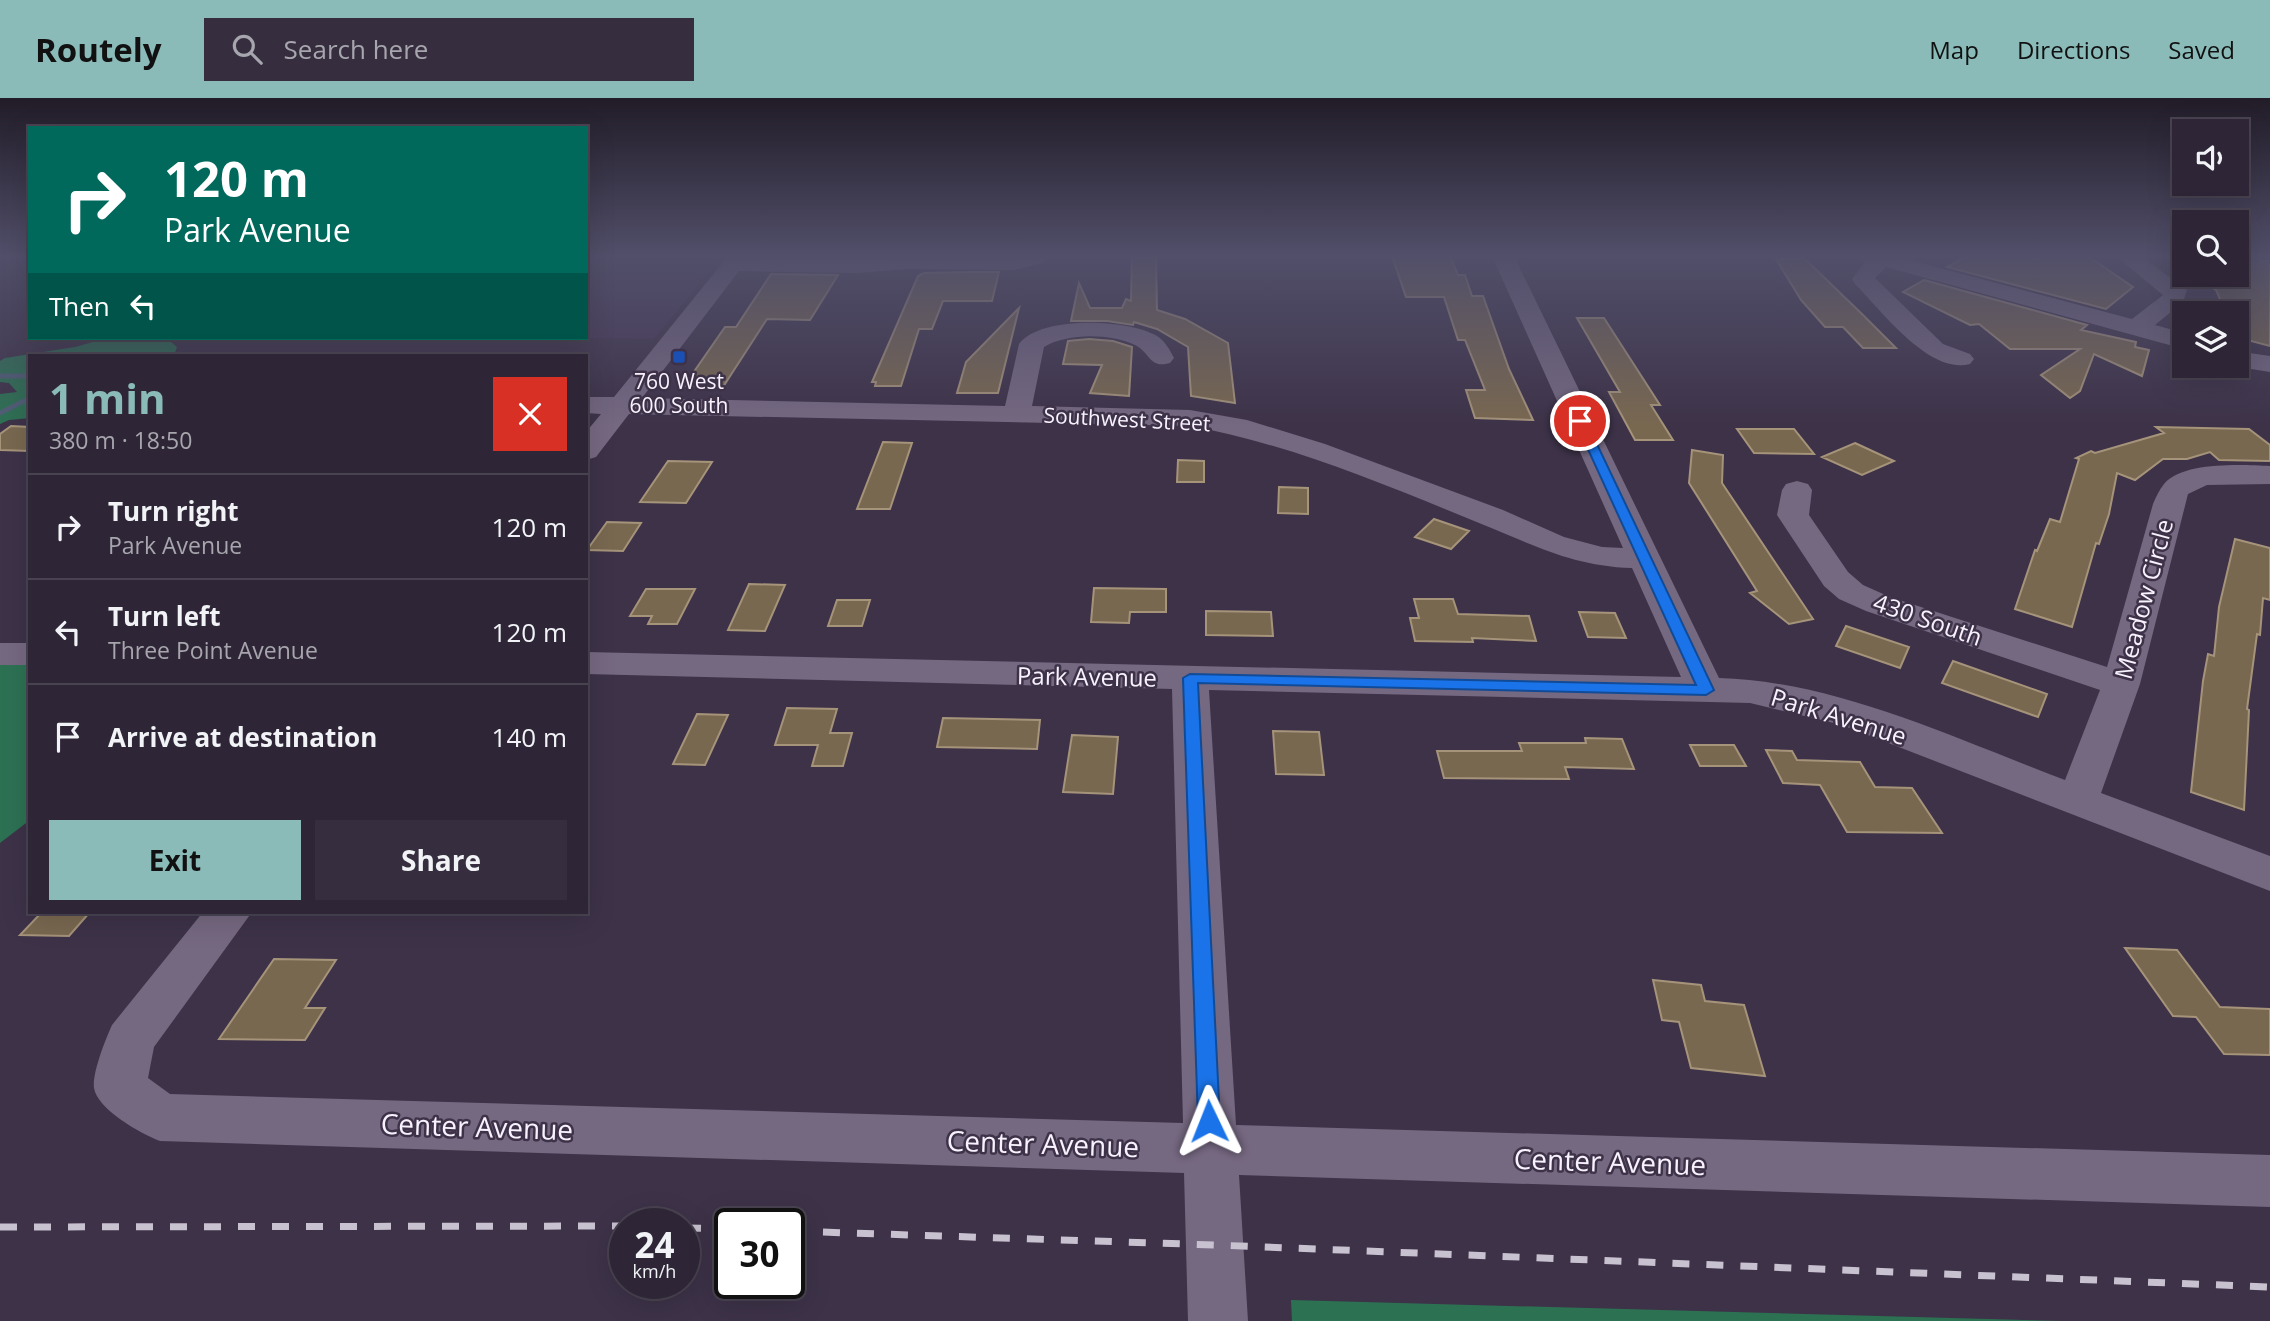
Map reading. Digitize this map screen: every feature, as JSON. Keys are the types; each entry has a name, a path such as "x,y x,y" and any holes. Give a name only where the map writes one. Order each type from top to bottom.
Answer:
{"street":[{"path":"588,448 695,313"},
{"path":"1530,313 1706,690"},
{"path":"1898,313 1934,349 1961,359"},
{"path":"2085,313 2172,337"},
{"path":"2138,327 2155,313"},
{"path":"1017,414 1032,344 1040,337 1067,332 1117,332 1153,349"},
{"path":"2249,361 2270,364"},
{"name":"Southwest Street","path":"588,405 1190,418 1247,428 1341,460 1492,517 1553,544 1601,557 1645,559"},
{"name":"Meadow Circle","path":"2078,800 2121,684 2166,515 2176,489 2196,480 2231,474 2270,475"},
{"name":"430 South","path":"1797,490 1793,515 1836,579 1851,592 1878,604 2121,684"},
{"path":"0,654 28,654"},
{"name":"Park Avenue","path":"588,663 1751,691 1856,716 2270,873"},
{"path":"1190,678 1218,1321"},
{"name":"Center Avenue","path":"227,914 130,1040 120,1087 160,1116 2270,1181"}],"shaded area":[{"path":"588,313 675,313 654,339 588,338"}],"green space":[{"path":"100,340 168,340 177,347 174,354 30,354"},
{"path":"28,354 28,418 0,424 0,394 17,392 9,383 0,382 0,361"},
{"path":"0,660 28,666 28,822 0,843"},
{"path":"1291,1300 2062,1321 1292,1321"}],"building":[{"path":"745,313 814,313 810,320 767,319 723,387 684,386 725,327 736,327"},
{"path":"902,313 938,313 932,329 919,329 901,386 875,386 876,382 872,382"},
{"path":"1014,313 1018,313 998,393 957,393 966,362"},
{"path":"1073,313 1167,313 1185,319 1228,343 1235,403 1191,396 1188,347 1157,329 1134,322 1133,325 1107,321 1071,321"},
{"path":"1449,313 1489,313 1509,369 1533,420 1475,418 1466,390 1485,390 1465,340 1458,340"},
{"path":"1813,313 1860,313 1896,348 1863,348 1843,327 1825,327"},
{"path":"1946,313 2044,313 2087,325 2081,330 2136,342 2135,347 2149,350 2142,376 2094,354 2080,391 2070,398 2041,375 2080,349 2010,349 1979,324 1970,325"},
{"path":"2249,313 2270,313 2270,346 2249,340"},
{"path":"1577,318 1604,318 1660,405 1651,405 1673,440 1635,440 1609,392 1620,392"},
{"path":"1068,341 1113,341 1132,347 1129,396 1090,393 1102,365 1063,364"},
{"path":"11,426 28,427 28,451 0,450 0,434"},
{"path":"2156,427 2249,429 2270,445 2270,461 2219,460 2210,452 2187,459 2163,459 2135,480 2117,473 2109,514 2099,544 2096,543 2072,627 2015,609 2035,550 2037,551 2050,519 2060,522 2079,459 2076,458 2091,451 2095,453 2164,433"},
{"path":"1737,429 1794,429 1814,454 1754,453"},
{"path":"883,442 912,443 890,509 857,509"},
{"path":"1855,443 1894,461 1862,475 1822,457"},
{"path":"1692,450 1723,455 1722,483 1813,619 1789,624 1750,593 1757,591 1689,483"},
{"path":"1178,460 1204,461 1204,482 1177,482"},
{"path":"668,461 712,462 686,503 640,502"},
{"path":"1279,487 1308,488 1308,514 1278,513"},
{"path":"1434,519 1469,531 1451,549 1415,537"},
{"path":"607,522 641,523 623,551 588,549"},
{"path":"2235,539 2270,548 2270,600 2263,598 2260,635 2257,634 2247,709 2244,810 2191,792 2203,681 2208,654 2214,656 2219,607"},
{"path":"749,584 785,585 765,631 728,630"},
{"path":"1094,588 1166,589 1166,612 1130,612 1129,623 1091,622"},
{"path":"646,589 695,589 677,624 648,624 652,616 630,616"},
{"path":"1414,599 1453,599 1458,614 1529,616 1536,641 1472,638 1473,642 1415,641 1410,618 1419,618"},
{"path":"837,600 870,600 862,626 828,626"},
{"path":"1206,611 1271,612 1273,636 1206,635"},
{"path":"1579,612 1615,613 1626,638 1588,637"},
{"path":"1846,626 1909,647 1900,668 1836,646"},
{"path":"1953,661 2047,694 2038,717 1942,683"},
{"path":"787,708 837,709 830,733 852,733 843,766 812,766 818,745 775,745"},
{"path":"697,714 728,715 705,765 673,764"},
{"path":"943,718 1040,720 1037,749 937,747"},
{"path":"1273,731 1319,732 1324,775 1276,774"},
{"path":"1072,735 1118,737 1113,794 1063,792"},
{"path":"1585,738 1622,739 1634,769 1565,767 1569,779 1444,778 1437,751 1522,751 1519,743 1586,743"},
{"path":"1690,745 1734,745 1746,766 1700,766"},
{"path":"1766,750 1792,751 1797,760 1860,762 1875,787 1912,788 1942,833 1847,832 1820,785 1783,783"},
{"path":"40,914 88,914 69,936 20,935"},
{"path":"2125,948 2177,950 2220,1007 2270,1009 2270,1055 2224,1054 2196,1017 2173,1016"},
{"path":"274,959 336,960 305,1008 325,1008 305,1040 219,1039"},
{"path":"1653,980 1701,985 1705,1001 1744,1005 1765,1076 1691,1068 1679,1022 1662,1020"}],"waterway":[{"path":"0,376 28,376"},
{"path":"0,413 28,399"}],"railway":[{"path":"0,1227 609,1226"},
{"path":"700,1228 714,1229"},
{"path":"805,1232 2270,1287"}],"place":[{"name":"760 West 600 South","path":"679,357"}],"route":[{"path":"1209,1121 1190,678 1706,690 1580,421"}]}
